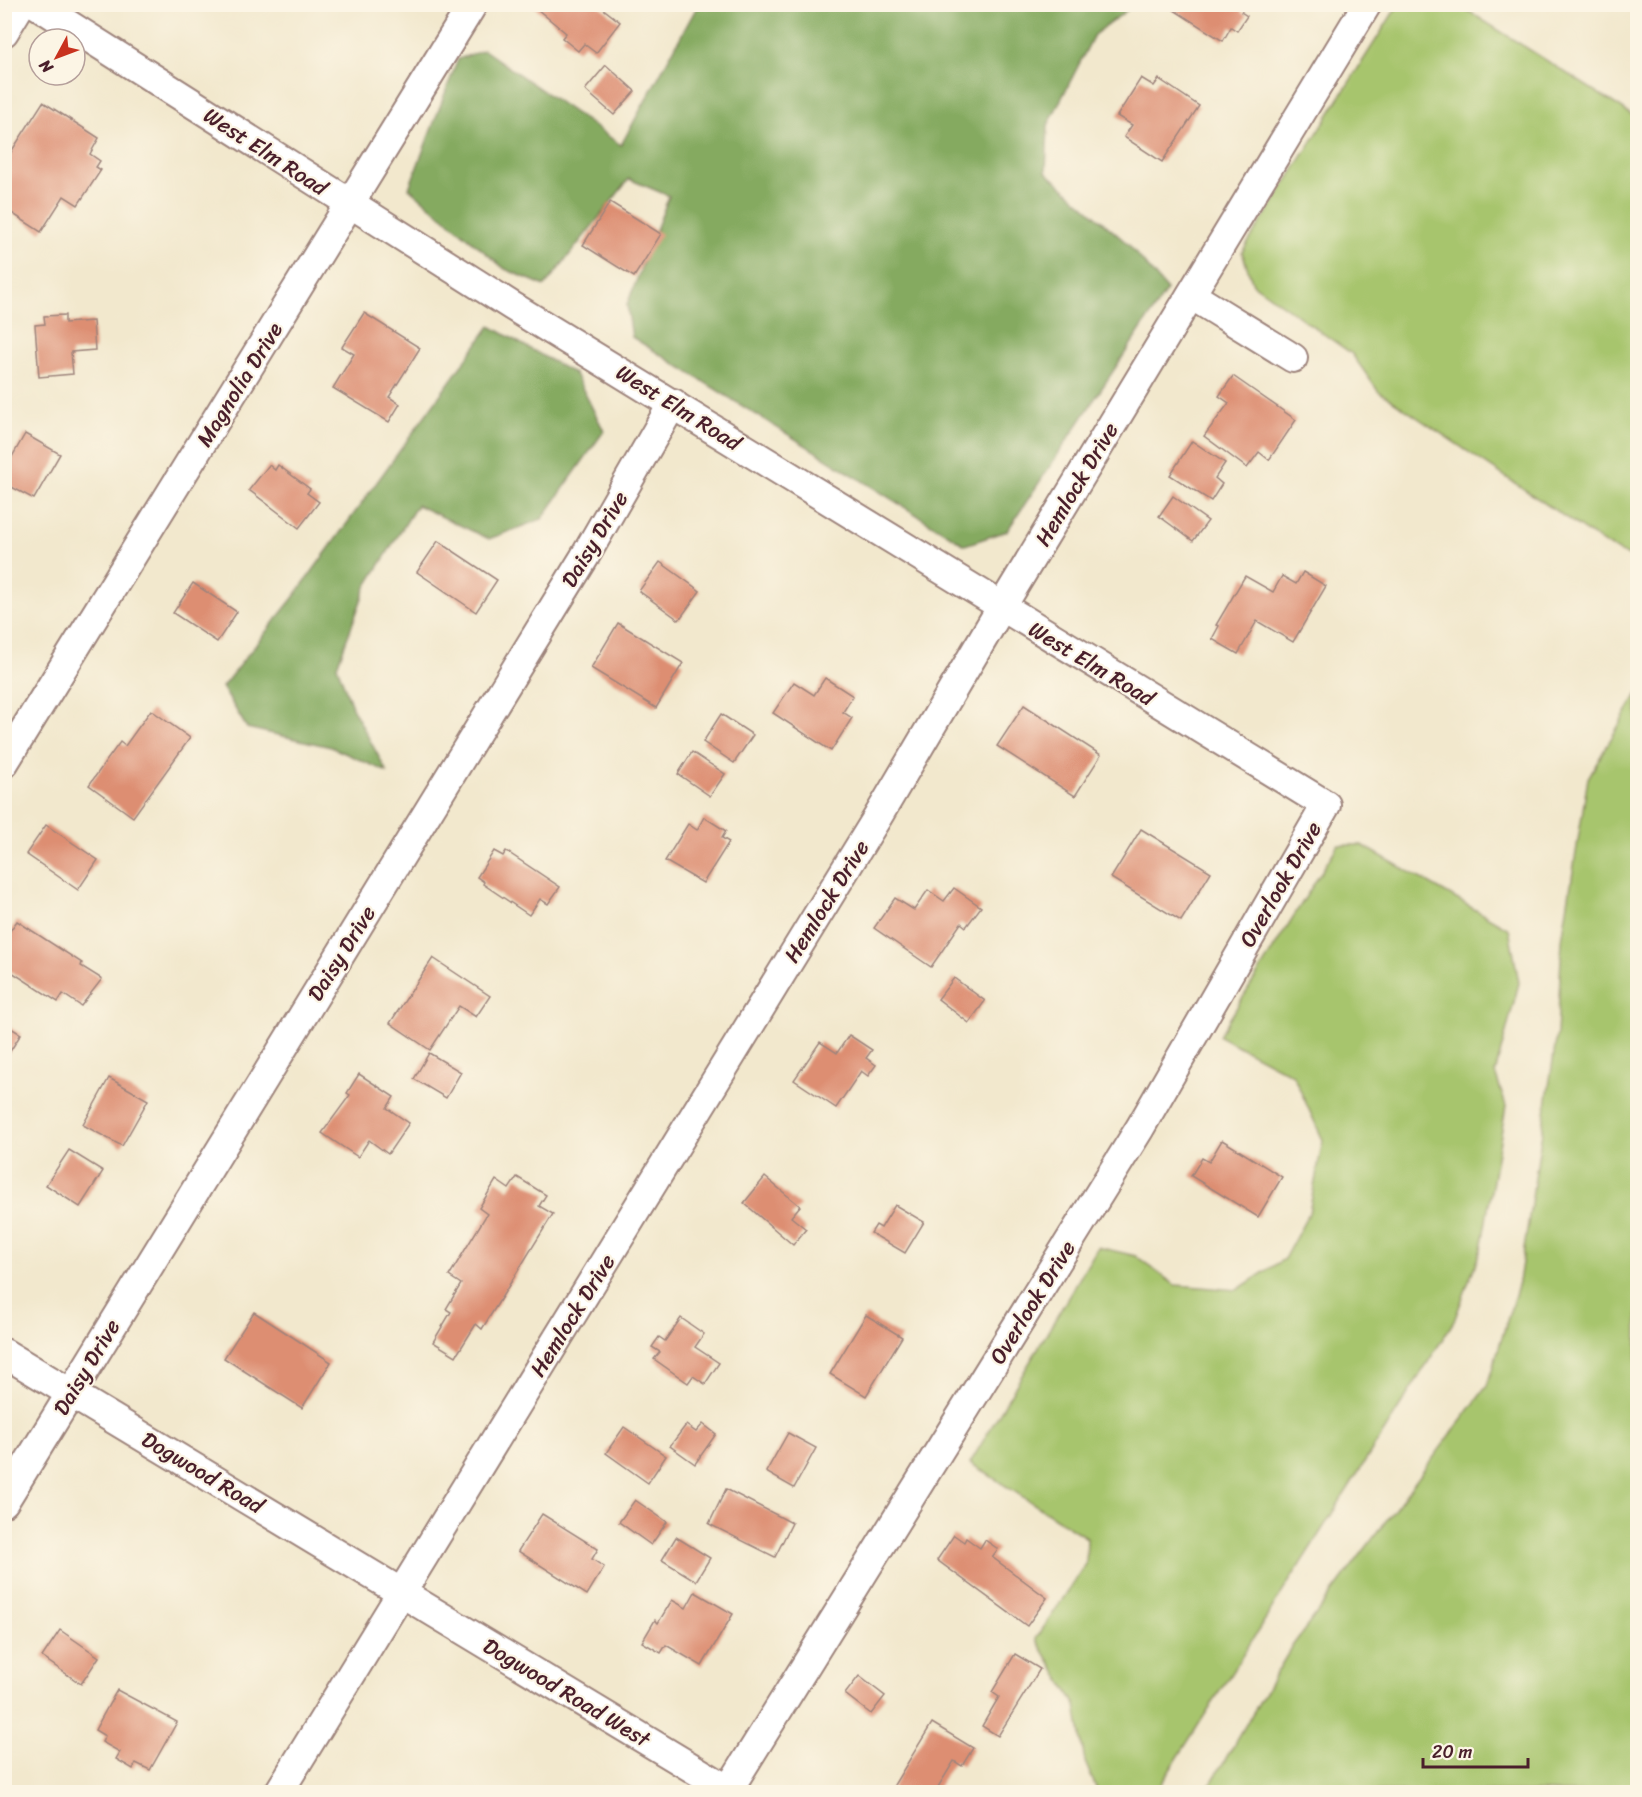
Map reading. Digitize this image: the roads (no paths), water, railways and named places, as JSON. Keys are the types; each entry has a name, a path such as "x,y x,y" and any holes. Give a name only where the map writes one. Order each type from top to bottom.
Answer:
{"street":[{"path":"4,32 21,4"},
{"name":"West Elm Road","path":"36,4 350,205 673,403 1000,608 1326,805"},
{"name":"Magnolia Drive","path":"4,763 473,4"},
{"name":"Hemlock Drive","path":"279,1792 877,818 1000,608 1367,4"},
{"path":"1191,295 1293,358"},
{"name":"Daisy Drive","path":"4,1502 584,558 673,403"},
{"name":"Overlook Drive","path":"729,1792 1140,1128 1326,805"},
{"name":"Dogwood Road","path":"4,1353 402,1591"},
{"name":"Dogwood Road West","path":"402,1591 729,1792"}]}
